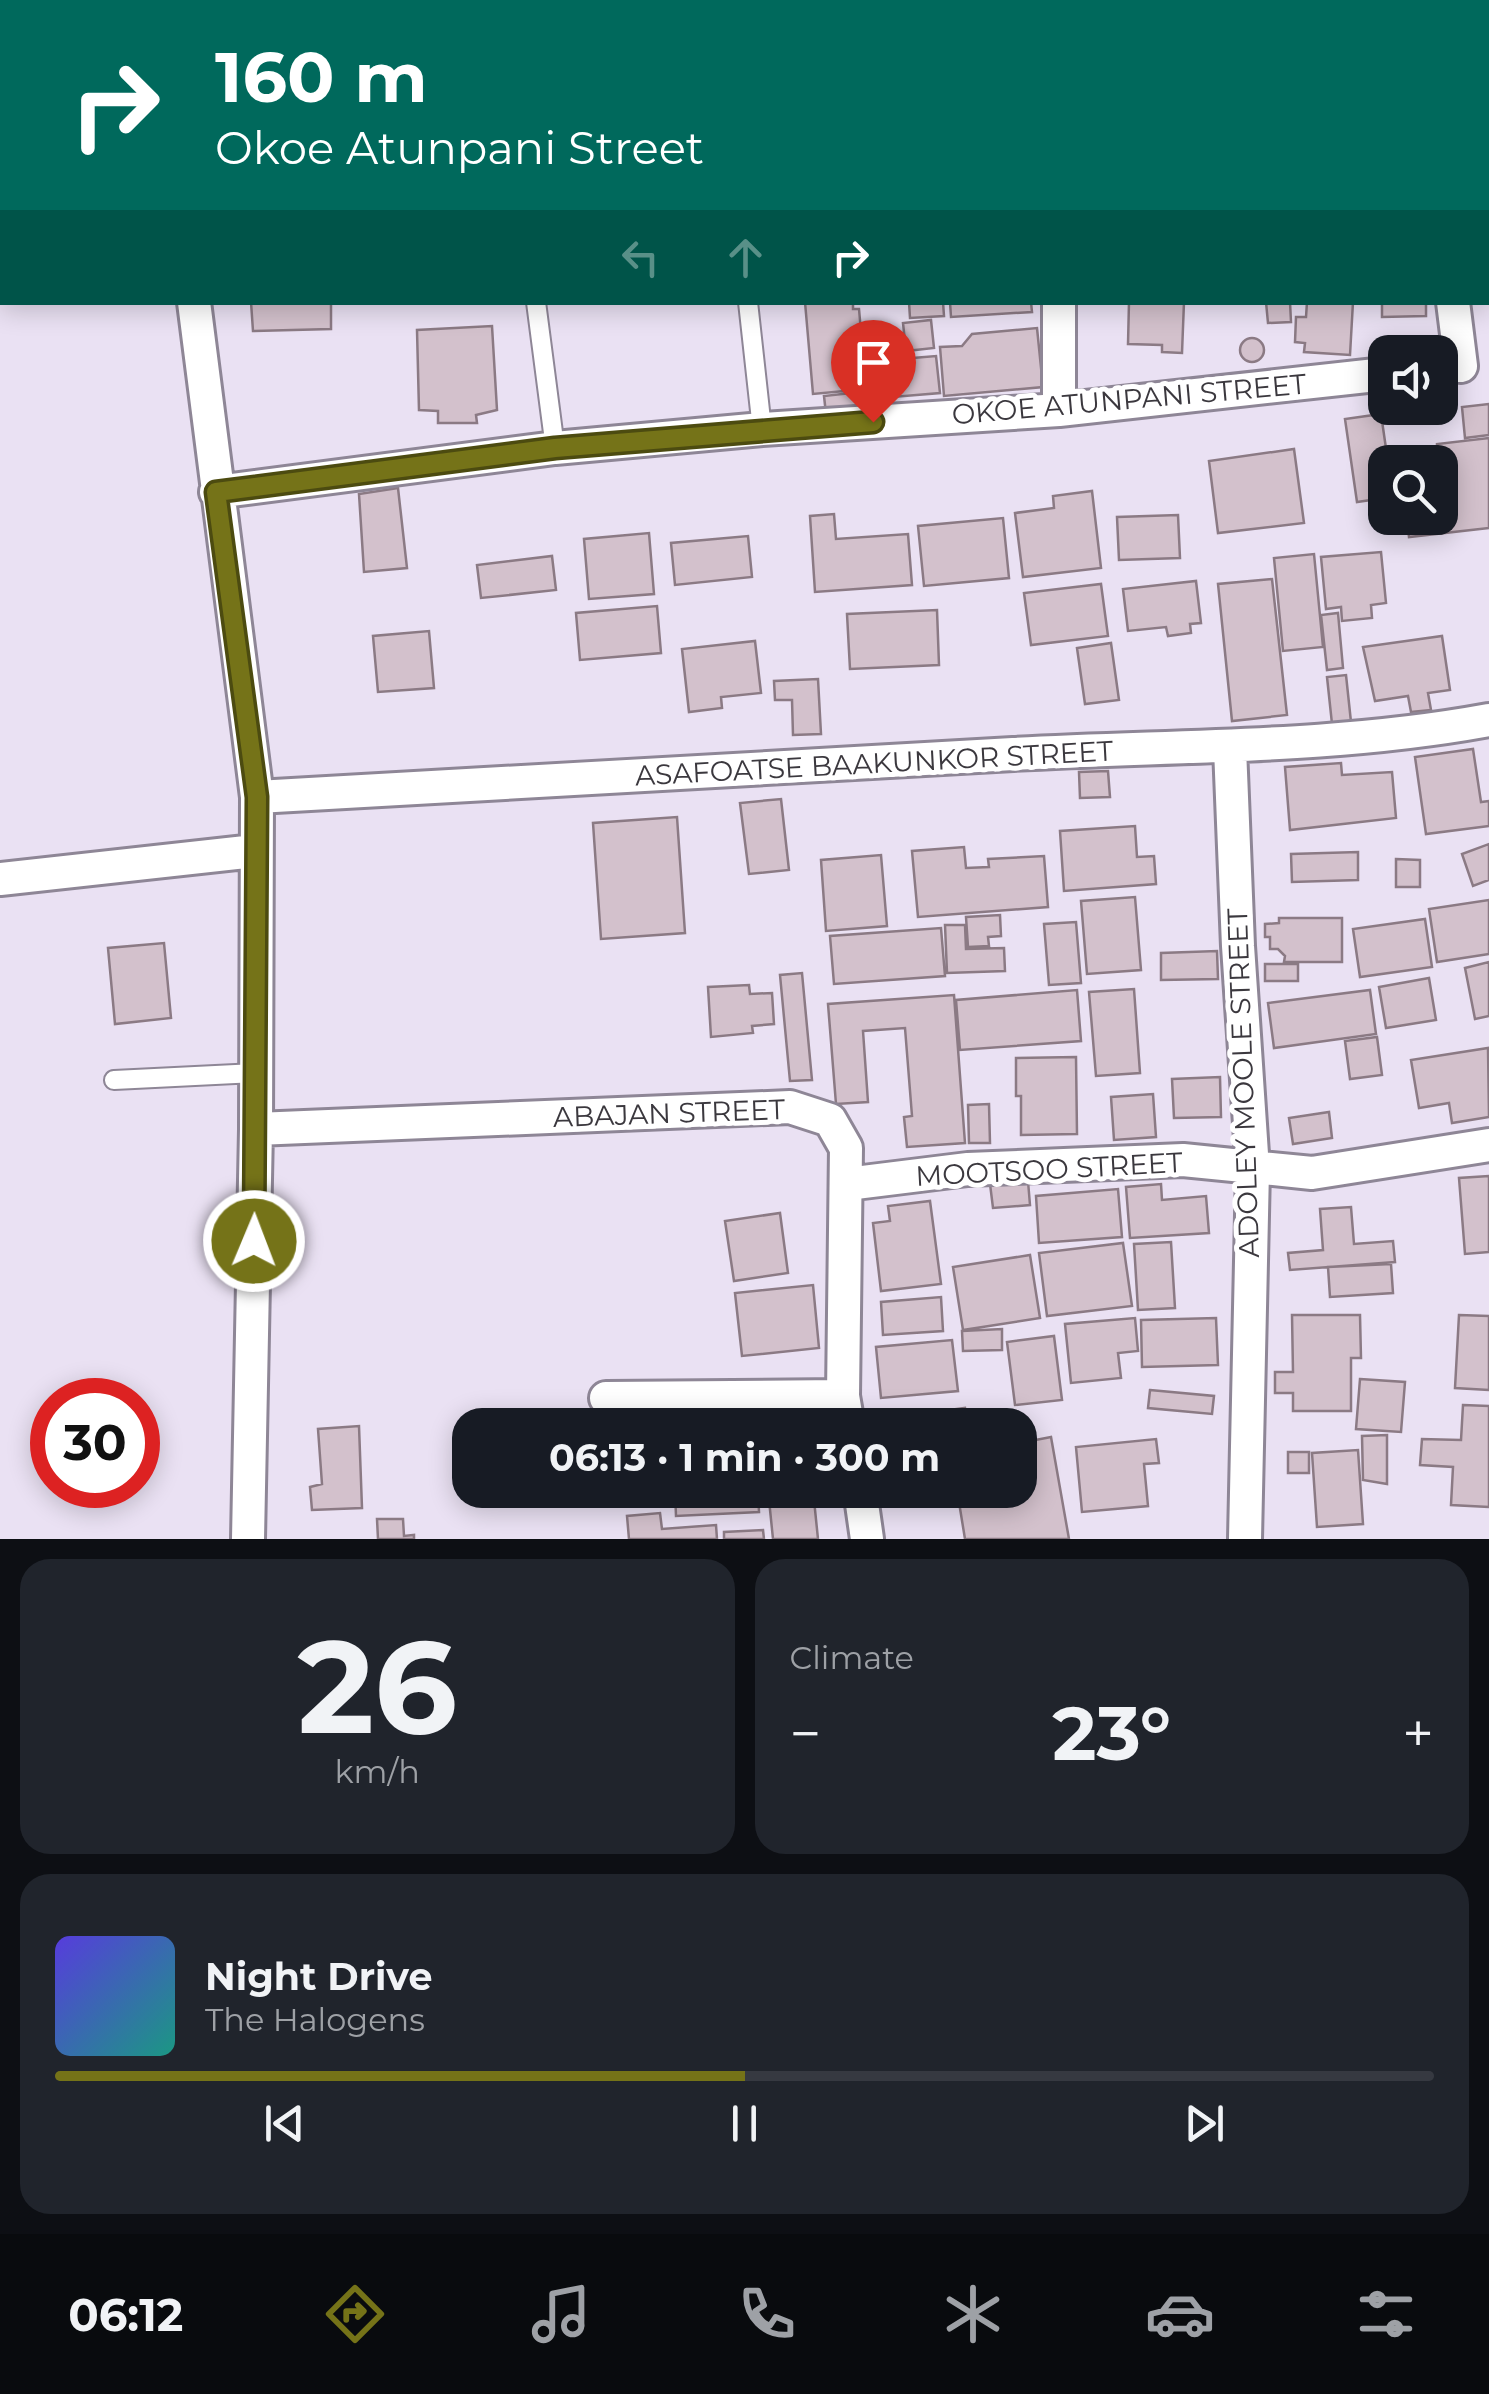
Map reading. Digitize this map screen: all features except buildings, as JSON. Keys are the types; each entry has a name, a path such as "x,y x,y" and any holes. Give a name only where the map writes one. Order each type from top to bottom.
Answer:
{"street":[{"path":"194,305 257,797 256,1130 248,1539"},
{"path":"1059,410 1060,305"},
{"path":"1453,305 1463,366"},
{"name":"OKOE ATUNPANI STREET","path":"216,492 555,448 762,429 1059,410 1368,376"},
{"name":"ASAFOATSE BAAKUNKOR STREET","path":"257,797 1019,753 1230,748 1428,730 1489,720"},
{"name":"ADOLEY MOOLE STREET","path":"1230,748 1253,1170 1245,1539"},
{"path":"0,879 255,851"},
{"name":"ABAJAN STREET","path":"256,1130 790,1106 830,1120 846,1148 845,1408"},
{"name":"MOOTSOO STREET","path":"847,1184 968,1169 1183,1160 1312,1173 1489,1145"},
{"path":"606,1398 790,1408"},
{"path":"863,1508 867,1539"}],"lane":[{"path":"536,305 555,448"},
{"path":"748,305 762,429"},
{"path":"114,1080 256,1073"}],"route":[{"path":"254,1241 257,797 216,492 555,448 873,422"}]}
